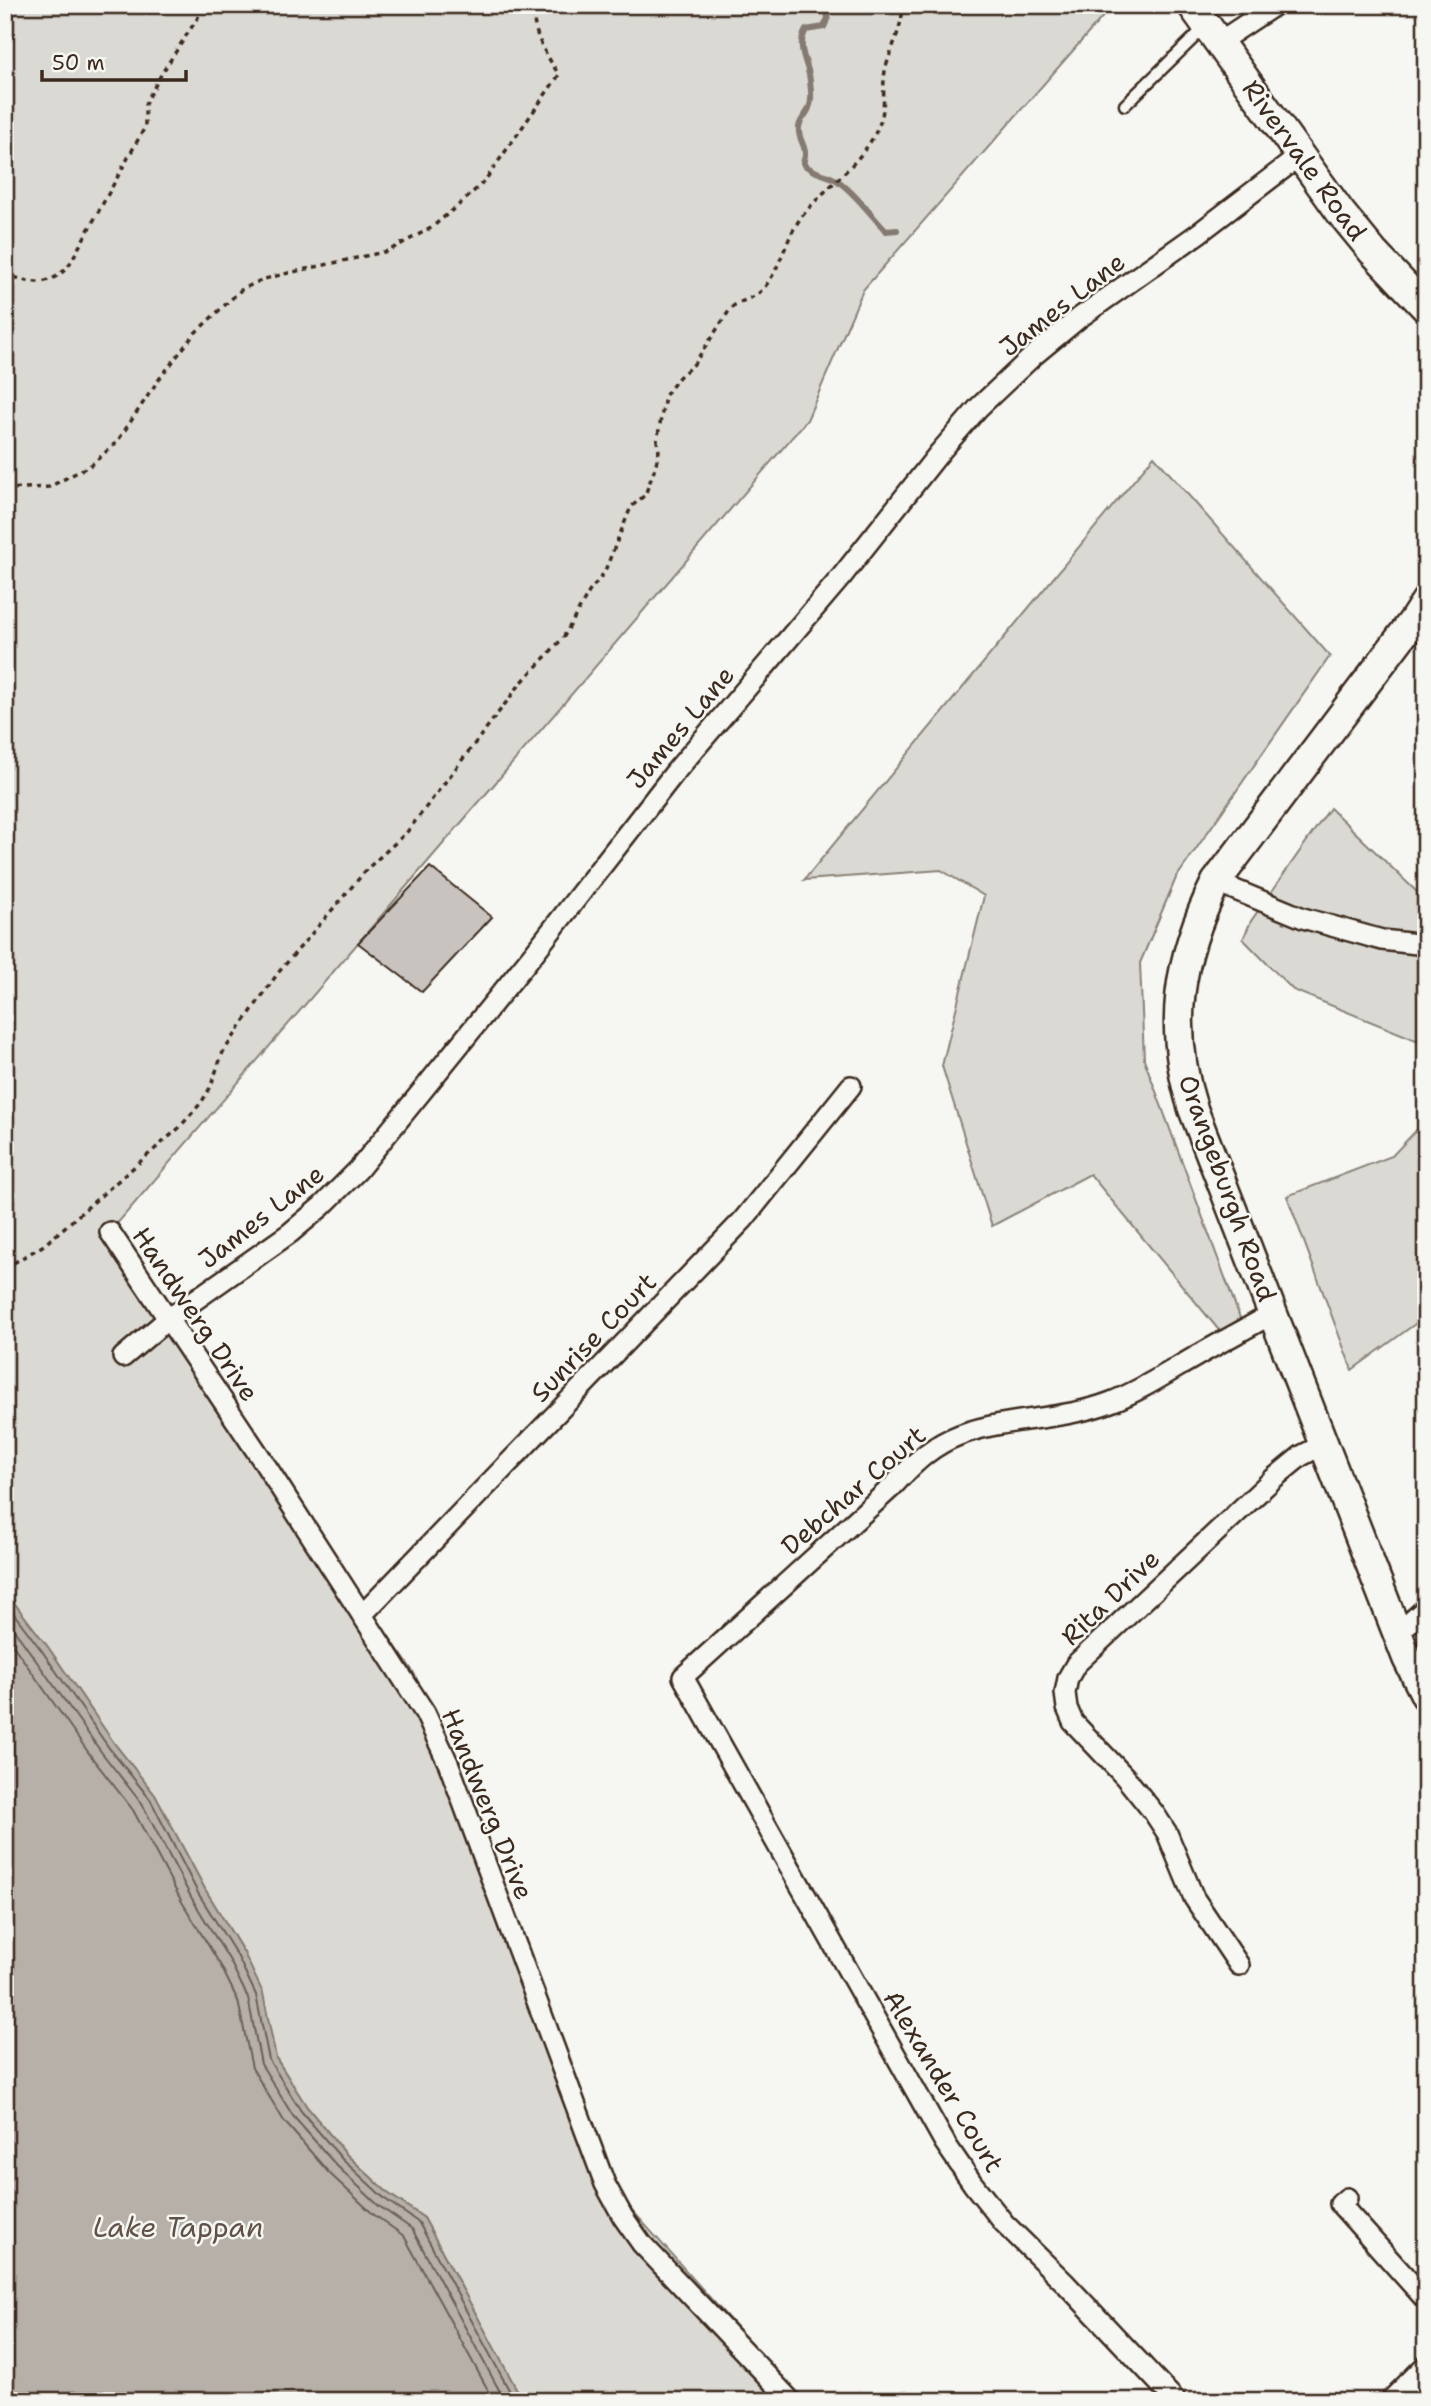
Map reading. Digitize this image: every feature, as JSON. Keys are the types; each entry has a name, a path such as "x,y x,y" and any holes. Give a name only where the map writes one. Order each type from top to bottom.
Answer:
{"main road":[{"name":"Rivervale Road","path":"1206,24 1373,252 1426,308"},
{"name":"Orangeburgh Road","path":"1426,601 1216,882 1199,916 1189,947 1178,1017 1180,1054 1193,1109 1398,1633 1426,1696"}],"street":[{"path":"1206,24 1275,5"},
{"name":"James Lane","path":"124,1357 168,1319 290,1233 323,1206 358,1170 534,953 676,771 842,576 979,407 1033,356 1079,318 1199,233 1301,155"},
{"path":"1216,882 1303,918 1382,940 1426,945"},
{"name":"Sunrise Court","path":"362,1615 743,1220 851,1086"},
{"name":"Handwerg Drive","path":"110,1232 425,1713 449,1765 605,2184 623,2217 642,2244 791,2401"},
{"name":"Debchar Court","path":"743,1784 683,1677 894,1486 912,1465 930,1450 978,1429 1082,1412 1112,1402 1274,1313"},
{"name":"Rita Drive","path":"1238,1965 1194,1898 1167,1833 1125,1777 1076,1727 1067,1708 1065,1693 1068,1678 1076,1664 1273,1479 1301,1456 1324,1444"},
{"path":"1398,1633 1426,1608"},
{"name":"Alexander Court","path":"743,1784 945,2143 973,2184 1004,2223 1064,2282 1176,2401"},
{"path":"1347,2199 1340,2204 1426,2300"},
{"path":"1390,2401 1426,2365"}],"lane":[{"path":"1125,105 1206,24"}],"path":[{"path":"5,273 28,283 57,277 68,267 145,127 145,104 206,5"},
{"path":"5,489 49,487 91,465 117,442 157,382 195,334 241,290 261,280 388,251 431,228 468,197 486,179 559,75 547,60 534,30 532,5"},
{"path":"5,1268 44,1245 179,1128 201,1103 210,1088 223,1052 278,972 368,868 407,832 522,683 563,638 589,592 604,572 631,507 645,495 659,451 657,441 665,396 679,377 694,364 730,308 738,302 753,298 764,288 790,233 806,212 869,145 881,123 886,68 902,20 903,5"}],"shaded area":[{"path":"5,5 1113,5 863,290 807,420 109,1233 414,1673 623,2200 802,2401 523,2401 424,2218 389,2194 346,2154 307,2107 276,2058 244,1953 205,1889 155,1795 114,1743 48,1647 5,1591"},
{"path":"1154,456 1330,656 1176,878 1140,963 1144,1059 1240,1318 1222,1334 1090,1174 992,1226 942,1066 984,896 941,870 804,880"},
{"path":"1330,808 1417,892 1426,932 1426,1044 1293,990 1243,939 1251,921"},
{"path":"1426,1120 1426,1316 1352,1370 1287,1196 1392,1156"}],"water":[{"name":"Lake Tappan","path":"5,1591 48,1647 114,1743 155,1795 205,1889 244,1953 263,1993 276,2058 307,2107 346,2154 389,2194 424,2218 523,2401 5,2401"}],"building":[{"path":"430,867 492,917 422,992 358,943"}],"waterway":[{"path":"825,5 828,18 824,27 806,30 802,43 811,95 809,108 799,127 805,152 803,163 845,186 886,231 897,230"}]}
